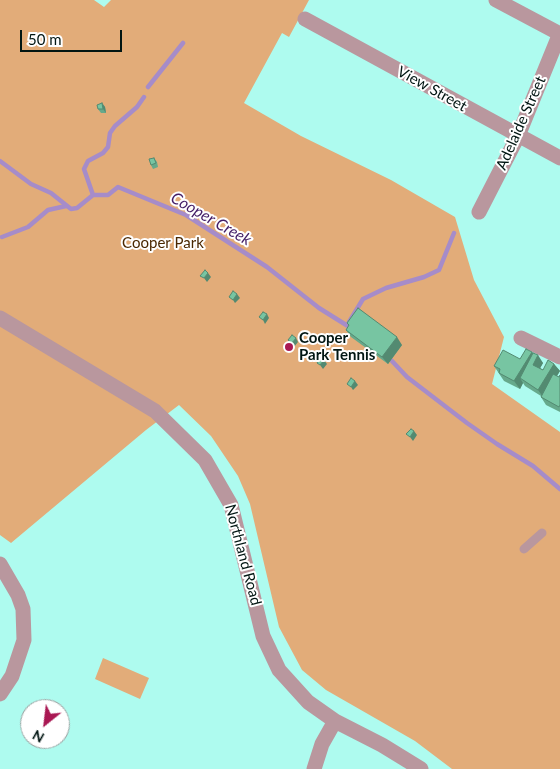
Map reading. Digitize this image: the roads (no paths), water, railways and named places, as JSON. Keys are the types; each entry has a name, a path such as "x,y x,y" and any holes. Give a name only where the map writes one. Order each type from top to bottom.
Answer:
{"street":[{"path":"496,0 560,34"},
{"name":"View Street","path":"305,19 560,158"},
{"name":"Adelaide Street","path":"479,212 518,136 560,34"},
{"name":"Northland Road","path":"0,318 155,411 206,460 231,505 263,636 279,670 308,702 335,721 382,745 420,769"},
{"path":"521,338 560,358"},
{"path":"0,564 18,595 23,610 24,640 12,676 0,694"},
{"path":"314,769 322,744 335,721"}],"lane":[{"path":"524,549 542,533"}],"waterway":[{"path":"148,87 183,43"},
{"path":"93,195 84,169 88,161 103,153 108,147 110,133 115,126 137,107 144,97"},
{"name":"Cooper Creek","path":"0,161 31,184 51,193 71,209 77,208 93,195"},
{"name":"Cooper Creek","path":"93,195 108,195 118,187 186,215 267,267 319,308 351,328"},
{"path":"2,237 28,227 48,210 66,206"},
{"path":"349,322 363,299 386,288 424,277 439,270 454,233"},
{"name":"Cooper Creek","path":"392,361 407,377 467,423 533,466 560,489"}],"place":[{"name":"Cooper Park Tennis","path":"289,347"}],"park label":[{"name":"Cooper Park","path":"163,243"}]}
